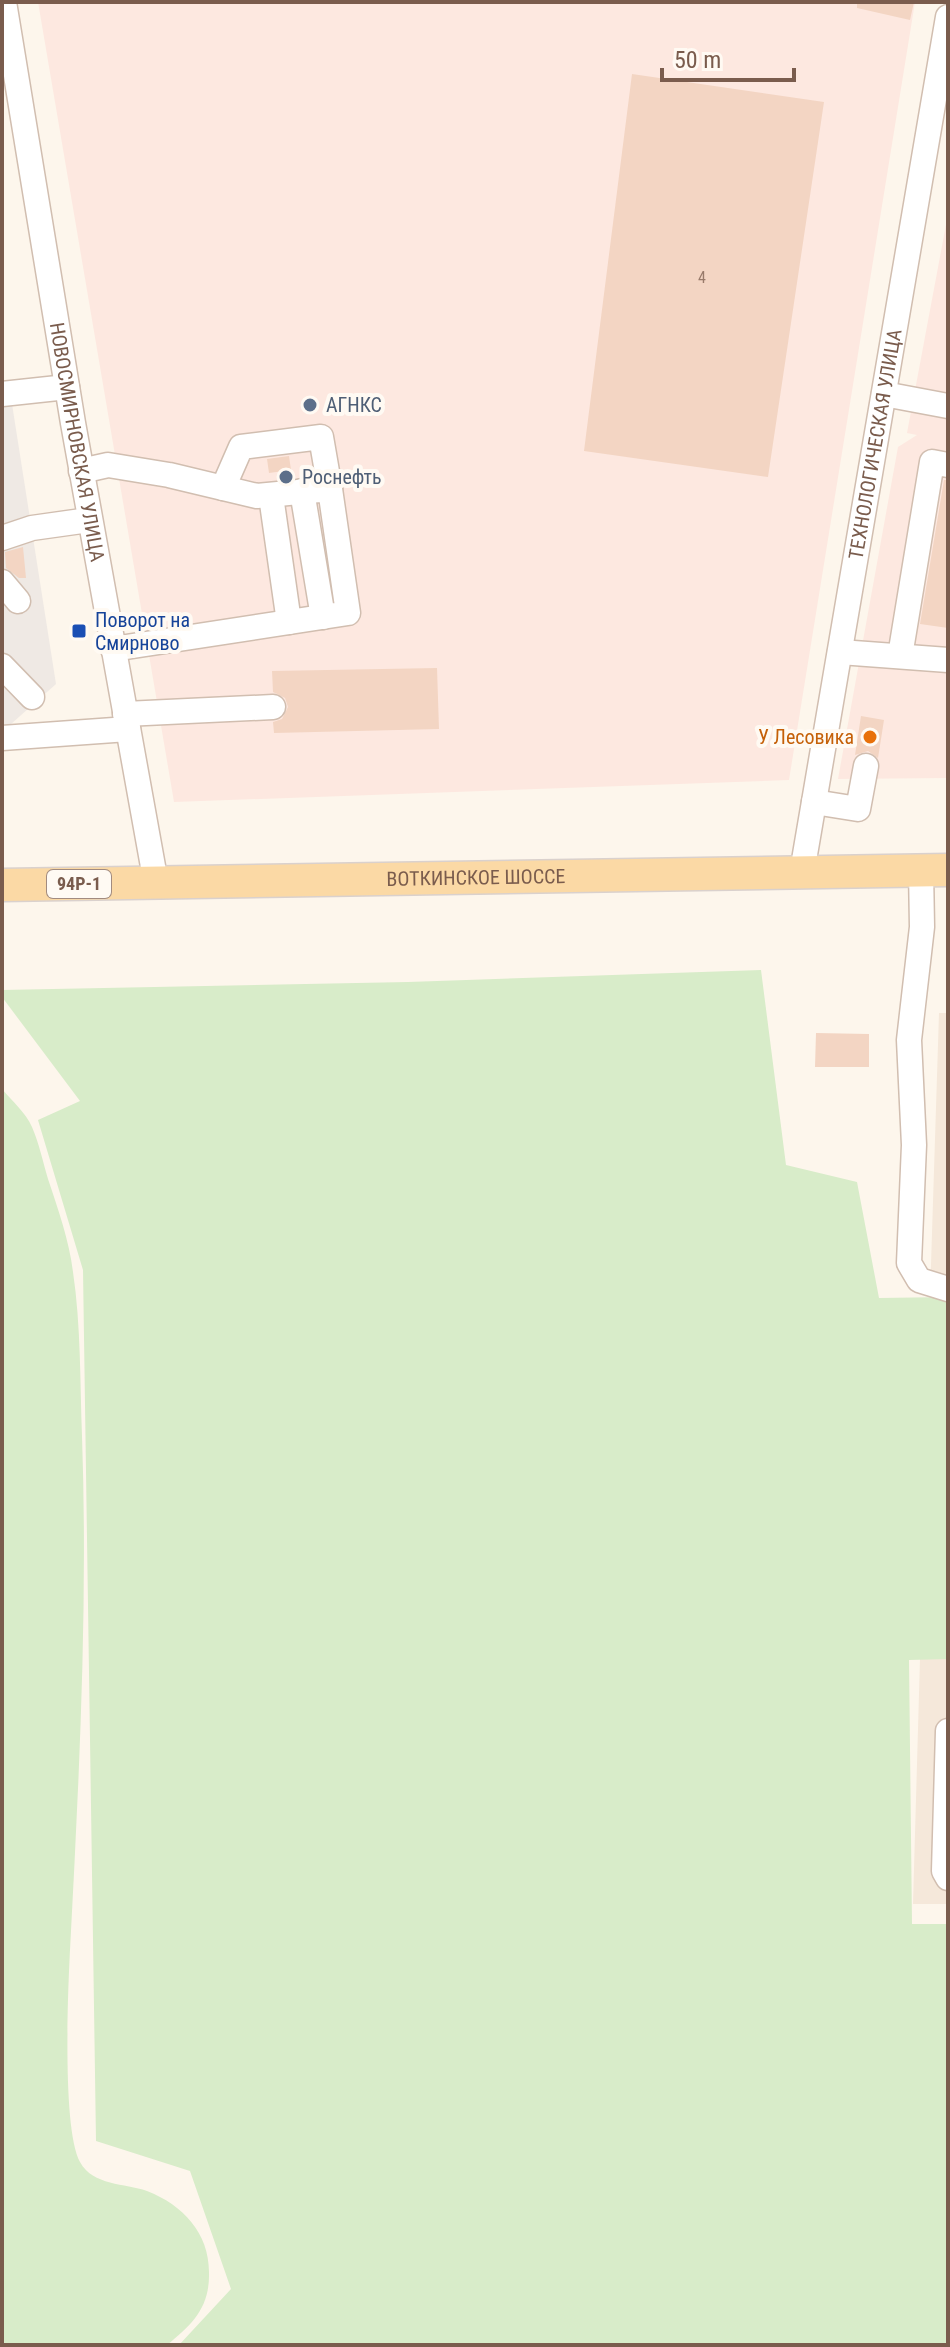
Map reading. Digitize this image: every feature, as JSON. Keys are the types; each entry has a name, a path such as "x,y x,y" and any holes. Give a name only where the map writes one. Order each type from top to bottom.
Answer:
{"main road":[{"name":"ВОТКИНСКОЕ ШОССЕ","path":"2,885 934,870"}],"street":[{"name":"НОВОСМИРНОВСКАЯ УЛИЦА","path":"4,2 10,82 156,883"},
{"name":"ТЕХНОЛОГИЧЕСКАЯ УЛИЦА","path":"802,872 948,17"},
{"path":"2,394 67,387"},
{"path":"884,394 948,406"},
{"path":"113,649 348,613 321,437 241,447 223,488"},
{"path":"900,656 932,462 948,465"},
{"path":"81,471 108,465 271,496 330,489"},
{"path":"302,491 323,617"},
{"path":"271,496 289,622"},
{"path":"2,538 32,528 89,520"},
{"path":"840,652 948,660"},
{"path":"2,666 32,697"},
{"path":"2,738 126,721 273,707"},
{"path":"814,802 858,809 866,766"},
{"path":"934,870 922,927 909,1040 914,1145 909,1263 919,1280 948,1289"},
{"path":"948,1731 944,1871 948,1878"}],"shaded area":[{"path":"38,2 915,2 789,780 174,802"},
{"path":"948,214 948,778 838,779 898,447 917,435 907,433"},
{"path":"12,404 56,684 2,732 2,405"},
{"path":"939,1013 948,1013 948,1297 930,1296"},
{"path":"920,1659 948,1659 948,1904 913,1904"}],"green space":[{"path":"761,970 786,1165 857,1182 879,1298 948,1297 948,1659 909,1660 912,1924 948,1924 948,2345 179,2345 231,2289 190,2171 96,2141 83,1270 38,1120 80,1101 2,997 2,990 408,982"},
{"path":"2,1089 26,1117 37,1139 69,1248 78,1313 84,1565 68,1996 68,2091 74,2145 80,2162 93,2176 160,2197 182,2212 199,2233 208,2258 207,2295 192,2322 167,2345 2,2345"}],"building":[{"path":"857,2 914,2 910,20 857,8"},
{"path":"632,74 824,102 768,477 584,451"},
{"path":"289,456 291,470 269,473 267,459"},
{"path":"944,480 948,480 948,628 920,624"},
{"path":"23,547 26,578 19,578 6,568 5,552"},
{"path":"437,668 439,729 274,733 273,722 282,719 288,707 285,698 273,692 272,671"},
{"name":"У Лесовика","path":"861,716 884,720 878,758 868,751 855,755"},
{"path":"816,1033 869,1034 869,1067 815,1067"}],"place":[{"name":"АГНКС","path":"310,405"},
{"name":"Роснефть","path":"286,477"},
{"name":"Поворот на Смирново","path":"79,631"},
{"name":"У Лесовика","path":"870,737"}]}
